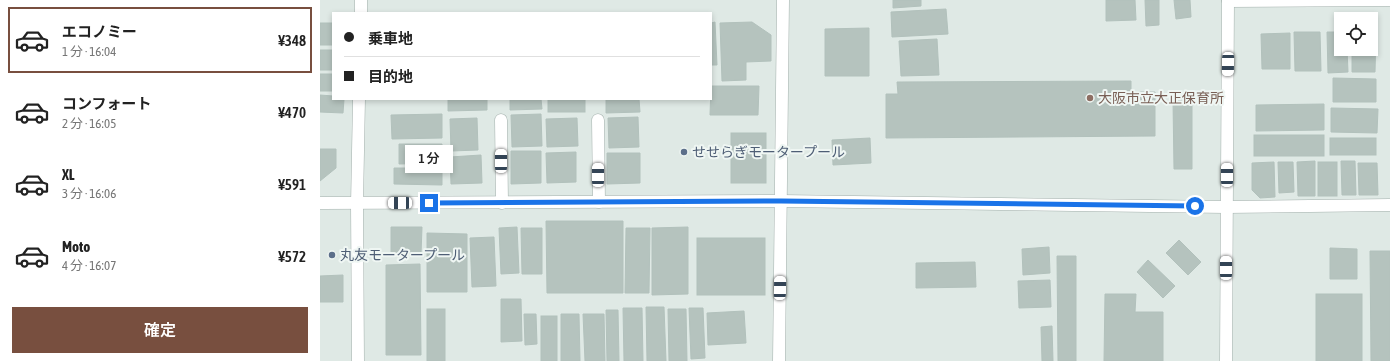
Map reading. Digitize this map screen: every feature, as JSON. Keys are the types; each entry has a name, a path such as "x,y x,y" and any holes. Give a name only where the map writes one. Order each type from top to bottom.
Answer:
{"street":[{"path":"361,0 361,12"},
{"path":"779,361 783,0"},
{"path":"1226,361 1228,0 1390,0"},
{"path":"358,361 357,204 359,100"},
{"path":"501,120 502,203"},
{"path":"598,120 599,202"},
{"path":"320,203 781,201 1226,207 1390,205"}],"building":[{"path":"893,0 921,0 921,6 893,8"},
{"path":"1106,0 1135,0 1136,20 1106,21"},
{"path":"1145,0 1159,0 1159,25 1146,26"},
{"path":"1174,0 1190,0 1191,17 1176,19"},
{"path":"946,9 948,34 892,37 891,12"},
{"path":"715,22 717,65 712,65 712,23"},
{"path":"752,22 771,35 771,61 746,62 746,80 722,81 720,23"},
{"path":"320,23 332,23 332,45 320,45"},
{"path":"869,28 869,76 825,76 825,29"},
{"path":"1294,32 1320,32 1321,71 1295,71"},
{"path":"1327,32 1334,32 1334,56 1347,56 1348,72 1328,73"},
{"path":"1290,33 1290,69 1262,69 1261,34"},
{"path":"937,39 939,75 901,76 899,41"},
{"path":"320,50 332,50 332,70 320,70"},
{"path":"1352,56 1375,56 1375,72 1352,72"},
{"path":"320,74 332,74 332,91 320,91"},
{"path":"1333,78 1376,79 1376,102 1333,102"},
{"path":"1131,81 1131,92 1155,92 1155,136 886,138 886,94 898,94 897,82"},
{"path":"712,86 759,86 758,115 710,115"},
{"path":"320,95 332,96 332,100 344,100 343,113 320,112"},
{"path":"1192,99 1192,169 1174,169 1173,100"},
{"path":"448,100 487,100 487,110 448,111"},
{"path":"510,100 541,100 542,109 510,110"},
{"path":"548,100 585,100 585,112 548,112"},
{"path":"606,100 639,100 640,112 606,113"},
{"path":"1324,104 1324,130 1256,131 1256,105"},
{"path":"1331,108 1378,109 1377,133 1331,132"},
{"path":"442,114 442,138 392,139 391,115"},
{"path":"541,114 542,146 512,147 511,115"},
{"path":"638,117 639,147 609,148 608,118"},
{"path":"477,118 478,150 451,151 450,119"},
{"path":"577,118 578,146 547,147 546,119"},
{"path":"731,133 766,133 766,183 731,183"},
{"path":"1254,135 1324,135 1324,156 1254,156"},
{"path":"870,138 871,163 833,165 832,140"},
{"path":"1330,138 1376,138 1376,155 1330,155"},
{"path":"399,144 442,144 442,163 399,164"},
{"path":"320,149 336,149 336,168 320,181"},
{"path":"511,151 541,151 541,183 511,184"},
{"path":"576,152 576,182 547,183 546,153"},
{"path":"607,153 640,153 640,183 607,184"},
{"path":"481,155 482,183 451,184 450,157"},
{"path":"1315,161 1315,196 1298,196 1297,162"},
{"path":"1341,161 1355,161 1356,195 1342,195"},
{"path":"1274,162 1275,197 1260,198 1252,190 1252,163"},
{"path":"1278,162 1293,162 1294,192 1279,193"},
{"path":"1318,162 1337,162 1337,196 1318,196"},
{"path":"1358,163 1377,163 1378,195 1359,195"},
{"path":"394,168 442,168 442,185 394,184"},
{"path":"546,221 623,221 623,293 547,293"},
{"path":"391,227 422,227 421,254 391,254"},
{"path":"517,227 519,273 501,274 499,228"},
{"path":"688,227 688,294 652,295 652,228"},
{"path":"521,228 542,228 542,274 522,274"},
{"path":"626,228 650,228 649,293 625,293"},
{"path":"427,233 467,234 467,292 427,292"},
{"path":"494,237 496,286 472,287 470,238"},
{"path":"697,238 765,238 765,295 697,295"},
{"path":"1179,240 1201,262 1188,275 1166,253"},
{"path":"1049,247 1050,273 1023,275 1022,249"},
{"path":"1330,248 1357,249 1357,279 1330,279"},
{"path":"1370,251 1390,251 1390,361 1371,361"},
{"path":"1057,256 1076,256 1076,361 1058,361"},
{"path":"1148,260 1175,286 1163,298 1137,272"},
{"path":"975,262 976,287 916,288 916,263"},
{"path":"420,264 421,355 386,355 386,265"},
{"path":"343,275 343,302 320,302 320,276"},
{"path":"1050,280 1051,307 1019,308 1018,281"},
{"path":"1105,294 1136,294 1135,312 1163,312 1163,361 1104,361"},
{"path":"1316,294 1362,294 1362,361 1316,361"},
{"path":"501,299 521,299 522,341 501,342"},
{"path":"646,307 664,307 666,361 647,361"},
{"path":"623,308 642,308 643,361 624,361"},
{"path":"689,308 703,308 705,358 691,359"},
{"path":"427,309 445,309 445,361 427,361"},
{"path":"668,309 686,309 687,361 669,361"},
{"path":"606,310 618,310 619,361 607,361"},
{"path":"744,311 746,343 708,345 707,313"},
{"path":"524,314 536,314 537,344 525,345"},
{"path":"561,314 579,314 580,361 561,361"},
{"path":"583,314 604,314 605,361 585,361"},
{"path":"541,316 557,316 557,361 541,361"},
{"path":"1052,326 1053,361 1042,361 1041,327"}],"place":[{"name":"大阪市立大正保育所","path":"1090,98"},
{"name":"せせらぎモータープール","path":"684,152"},
{"name":"丸友モータープール","path":"332,255"}],"route":[{"path":"429,203 781,201 1195,206"}]}
